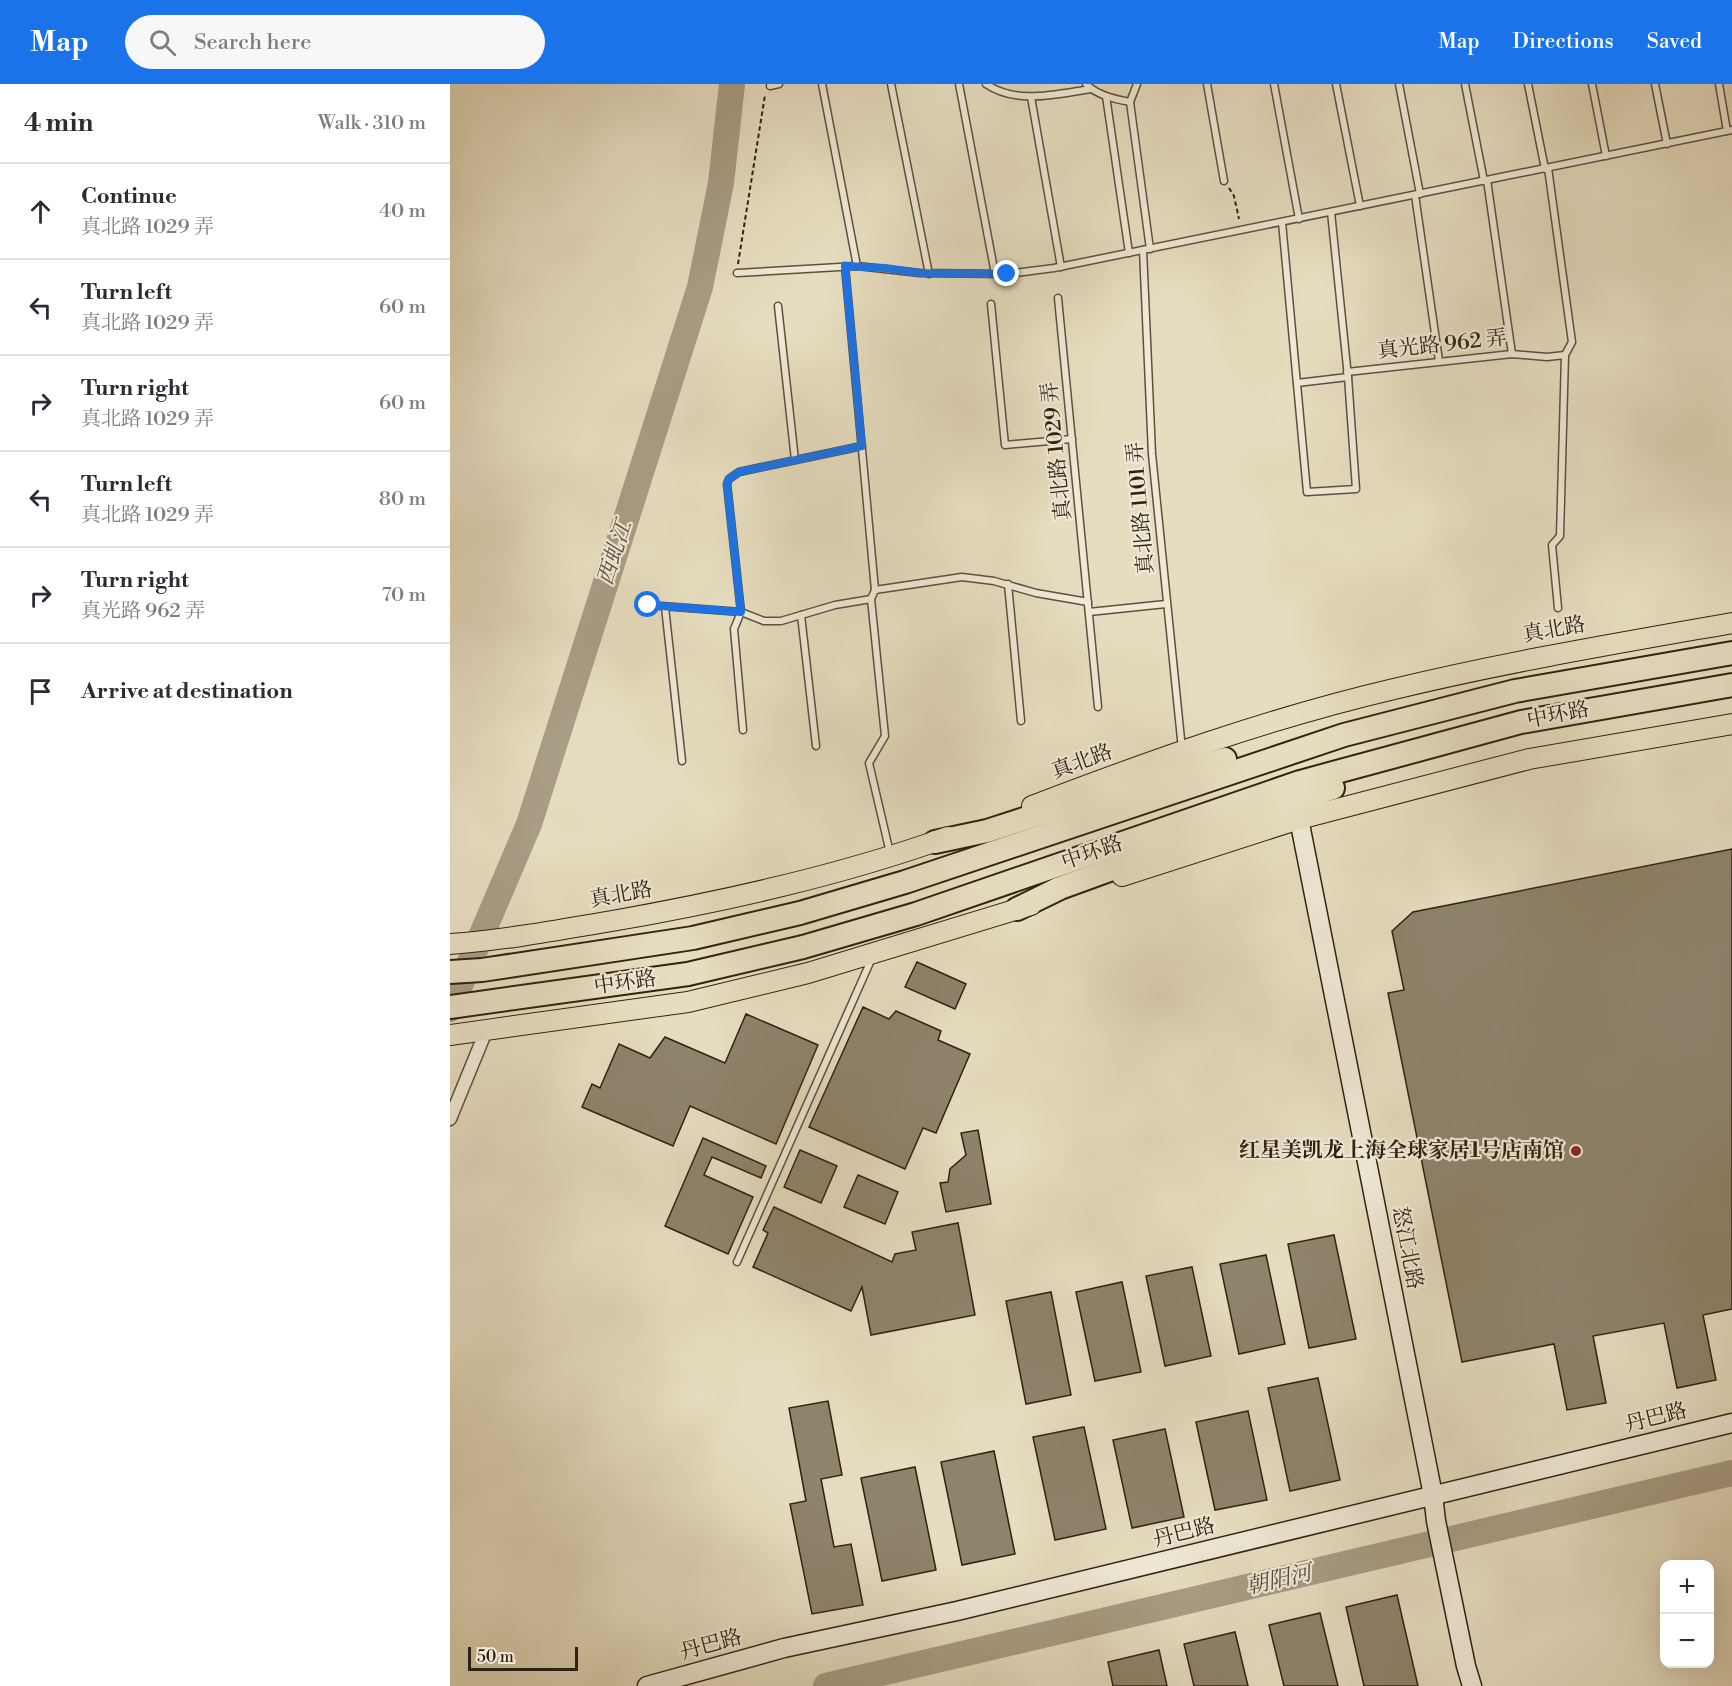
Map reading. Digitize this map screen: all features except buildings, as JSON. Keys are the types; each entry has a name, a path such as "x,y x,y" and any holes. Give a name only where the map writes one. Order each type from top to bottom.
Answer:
{"highway":[{"name":"中环路","path":"450,972 482,970 693,938 800,913 905,882 1344,735 1515,691 1732,653"},
{"name":"中环路","path":"458,1006 688,974 803,947 916,914 1300,782 1521,722 1732,685"},
{"path":"1017,909 1060,888 1178,845 1250,815 1436,756 1521,722"},
{"path":"935,842 987,831 1221,759 1344,735"}],"main road":[{"name":"真北路","path":"450,944 494,941 697,906 799,883 935,842 1182,752 1275,721 1392,689 1510,662 1732,623"},
{"path":"451,1035 688,1002 808,973 1299,819 1529,759 1732,724"}],"street":[{"name":"怒江北路","path":"1299,819 1436,1521 1472,1686"},
{"path":"450,1119 486,1031"},
{"name":"丹巴路","path":"647,1686 783,1648 957,1611 1732,1423"}],"lane":[{"path":"770,86 778,84"},
{"path":"822,84 857,266"},
{"path":"891,84 929,273"},
{"path":"959,84 995,274"},
{"path":"986,84 1009,94 1031,97 1089,86 1106,96 1130,102"},
{"path":"1137,84 1130,102 1147,250"},
{"path":"1201,84 1208,84 1224,181"},
{"path":"1274,84 1299,219"},
{"path":"1336,84 1360,206"},
{"path":"1399,84 1417,194 1439,362"},
{"path":"1465,84 1486,181 1512,354"},
{"path":"1528,84 1546,168 1572,342 1565,355 1560,536 1552,545 1558,608"},
{"path":"1592,84 1606,156"},
{"path":"1655,84 1667,144"},
{"path":"737,273 857,266 929,273 995,274 1060,267 1730,130 1719,84"},
{"path":"1106,96 1129,253"},
{"path":"1031,97 1060,267"},
{"path":"1282,222 1307,492 1356,489 1331,212"},
{"name":"真北路 1101 弄","path":"1147,250 1144,260 1149,405 1166,604 1182,752"},
{"path":"845,266 875,590 871,599 885,736 869,763 891,855"},
{"name":"真北路 1029 弄","path":"1059,298 1098,707"},
{"path":"991,304 1005,445 1072,439"},
{"path":"778,306 795,460"},
{"name":"真光路 962 弄","path":"1297,383 1347,374 1512,354 1532,357 1565,355"},
{"path":"742,730 734,629 741,612 727,484 729,479 739,472 862,446"},
{"path":"875,590 962,577 1008,584 1036,593 1088,602"},
{"path":"1008,584 1021,721"},
{"path":"648,605 741,612 764,621 781,621 835,605 871,599"},
{"path":"1089,612 1166,604"},
{"path":"665,607 682,761"},
{"path":"801,615 816,746"},
{"path":"737,1262 874,954"}],"path":[{"path":"737,273 764,97 770,86"},
{"path":"1224,181 1234,196 1241,230"}],"waterway":[{"name":"西虬江","path":"450,1009 529,824 700,287 721,183 732,84"},
{"name":"朝阳河","path":"826,1686 1732,1473"}],"place":[{"name":"红星美凯龙上海全球家居1号店南馆","path":"1576,1151"}],"route":[{"path":"648,605 741,612 727,484 729,479 739,472 862,446 845,266 959,275 1007,274"}]}
